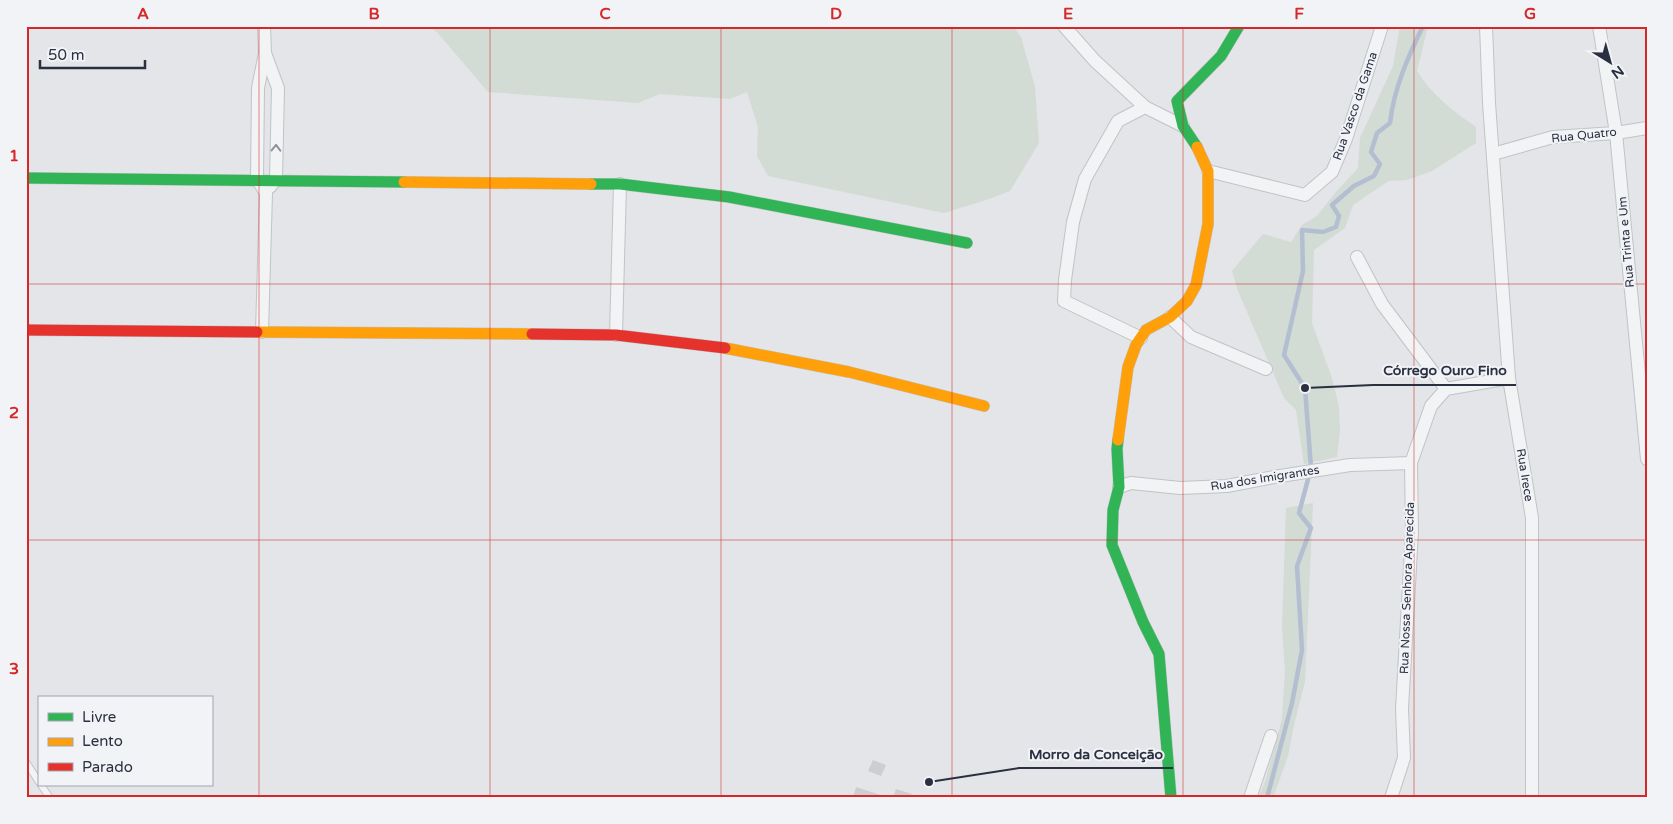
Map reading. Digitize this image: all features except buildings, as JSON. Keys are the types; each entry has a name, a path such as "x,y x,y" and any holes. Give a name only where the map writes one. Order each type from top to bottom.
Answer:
{"street":[{"path":"262,332 266,193 257,179 258,88 265,53 264,26"},
{"path":"1064,26 1095,61 1145,107 1183,126"},
{"path":"1171,798 1159,654 1143,622 1112,545 1113,510 1119,486 1117,449 1128,368 1136,345 1146,330 1170,317 1187,301 1196,285 1208,224 1208,171 1197,147 1183,126 1176,101 1221,56 1239,26"},
{"name":"Rua Vasco da Gama","path":"1208,171 1305,195 1332,172 1346,139 1382,26"},
{"name":"Rua Irece","path":"1486,26 1489,103 1509,378 1532,518 1532,798"},
{"name":"Rua Trinta e Um","path":"1599,26 1616,133 1647,460"},
{"path":"265,53 278,88 276,180 266,193"},
{"path":"1140,338 1064,301 1073,222 1085,179 1118,121 1145,107"},
{"name":"Rua Quatro","path":"1493,154 1553,137 1616,133 1647,128"},
{"path":"26,178 620,184 730,197 967,243"},
{"path":"616,335 620,184"},
{"path":"1357,257 1382,304 1446,389 1509,378"},
{"path":"1170,317 1191,337 1266,369"},
{"path":"26,330 616,335 694,343 765,354 850,372 984,406"},
{"name":"Rua Nossa Senhora Aparecida","path":"1391,798 1404,758 1402,708 1412,532 1411,463 1430,406 1446,389"},
{"name":"Rua dos Imigrantes","path":"1119,486 1131,483 1180,488 1227,486 1350,465 1411,463"},
{"path":"1250,798 1271,736"}],"lane":[{"path":"26,762 38,780"},
{"path":"42,786 50,798"}],"shaded area":[{"path":"428,26 1013,26 1021,37 1035,87 1039,143 1010,191 944,213 768,176 757,156 758,127 747,92 730,99 660,94 638,103 488,92 437,32"},
{"path":"1400,26 1428,26 1417,71 1429,88 1459,115 1476,127 1476,143 1432,171 1407,180 1389,181 1375,190 1353,205 1345,228 1314,250 1312,323 1332,378 1339,407 1340,430 1337,457 1304,464 1296,410 1284,398 1238,291 1232,271 1263,234 1291,242 1302,225 1317,216 1358,168 1360,138 1393,66"},
{"path":"1313,503 1305,682 1288,756 1273,798 1258,798 1265,782 1282,719 1285,671 1282,627 1286,508"}],"waterway":[{"path":"1267,798 1292,703 1302,650 1297,566 1311,528 1299,513 1311,468 1305,388 1284,355 1303,271 1302,230 1323,232 1336,227 1339,216 1332,205 1354,186 1374,176 1380,164 1371,152 1377,133 1390,123 1398,85 1423,26"}],"traffic: fast":[{"path":"1197,147 1183,126 1177,101 1221,56 1239,26"},
{"path":"26,178 404,182"},
{"path":"591,184 620,184 729,197 967,243"},
{"path":"1118,440 1119,487 1113,510 1112,545 1143,622 1159,654 1171,798"}],"traffic: slow":[{"path":"1118,440 1128,367 1136,345 1146,330 1170,317 1187,301 1196,285 1208,224 1208,171 1197,147"},
{"path":"404,182 591,184"},
{"path":"257,332 532,334"},
{"path":"725,348 849,372 984,406"}],"traffic: jam":[{"path":"26,330 257,332"},
{"path":"532,334 616,335 725,348"}],"place":[{"name":"Córrego Ouro Fino","path":"1305,388"},
{"name":"Morro da Conceição","path":"929,782"}]}
